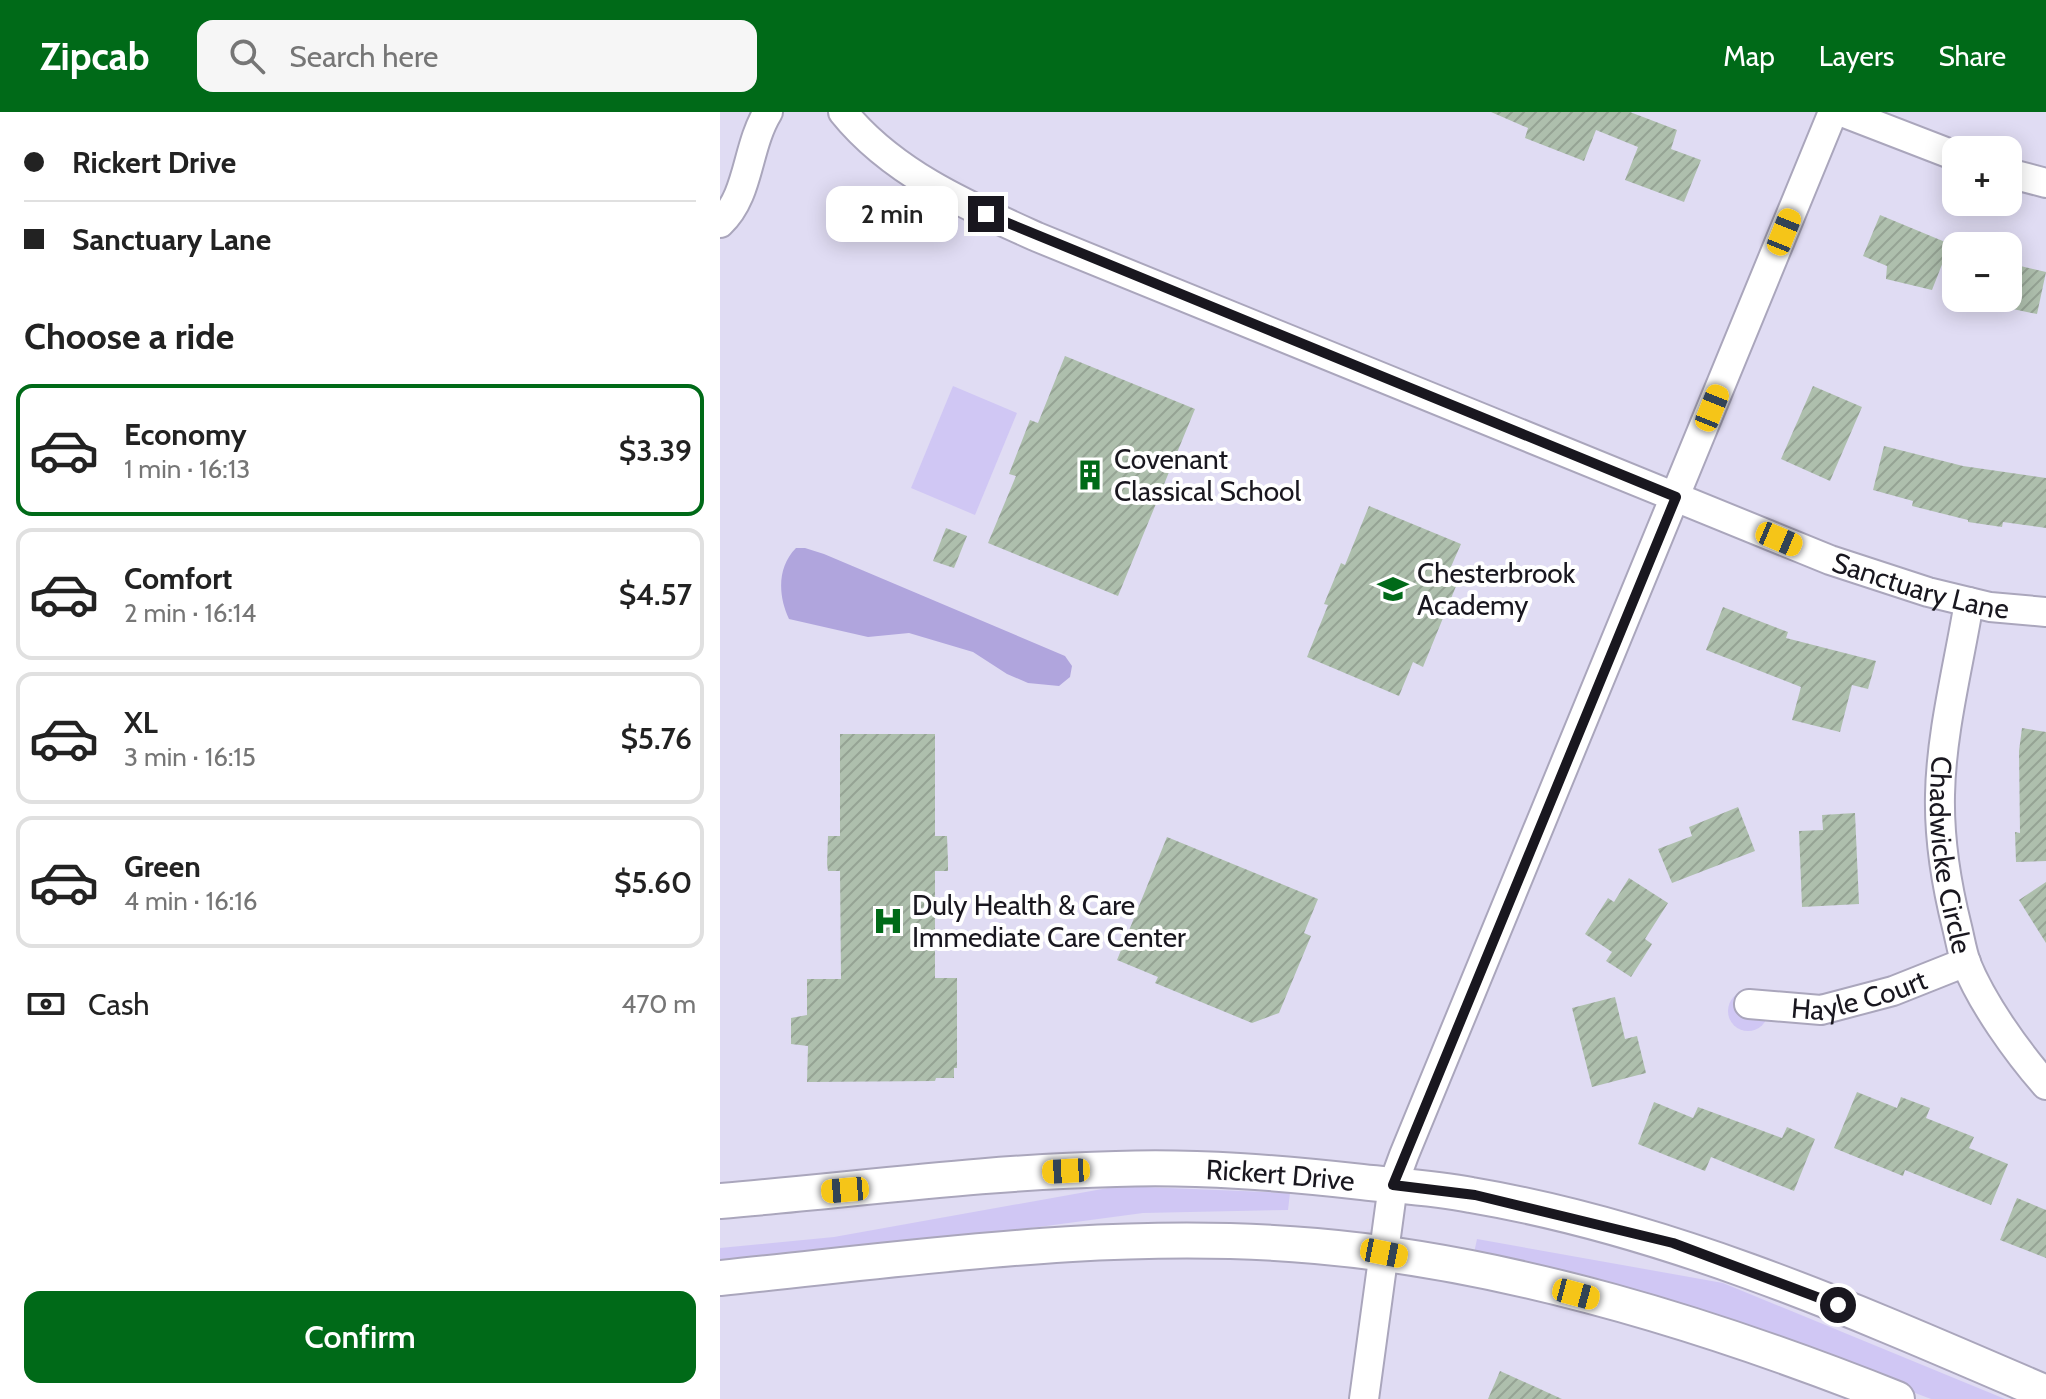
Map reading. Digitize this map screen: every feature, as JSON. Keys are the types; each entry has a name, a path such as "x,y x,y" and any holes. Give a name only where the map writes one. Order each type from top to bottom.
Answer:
{"street":[{"path":"720,223 736,204 756,131 768,112"},
{"name":"Sanctuary Lane","path":"843,112 878,146 961,203 1037,237 1830,560 1885,580 1969,602 2046,612"},
{"path":"1364,1399 1393,1185 1833,112"},
{"path":"1842,112 1942,151"},
{"path":"2022,177 2046,183"},
{"name":"Chadwicke Circle","path":"1969,602 1940,794 1947,889 1966,962 1999,1022 2046,1085"},
{"name":"Hayle Court","path":"1749,1004 1821,1010 1893,991 1966,962"},
{"name":"Rickert Drive","path":"720,1201 1120,1168 1298,1175 1475,1195 1673,1243 1863,1314 2046,1393"},
{"path":"720,1278 1054,1245 1148,1241 1313,1245 1384,1253 1551,1287 1650,1314 1833,1373 1897,1399"}],"shaded area":[{"path":"953,386 1017,413 975,515 911,488"},
{"path":"796,548 824,554 1065,656 1072,666 1070,677 1059,686 1028,683 1007,674 973,652 909,633 868,637 789,619 781,582 785,564"},
{"path":"1748,991 1762,997 1768,1011 1762,1025 1748,1031 1734,1025 1728,1011 1734,997"},
{"path":"1119,1186 1290,1193 1288,1210 1143,1213 940,1240 720,1260 720,1248 834,1237"},
{"path":"1477,1239 1723,1283 2005,1399 1931,1399 1799,1349 1474,1253"}],"building":[{"path":"1491,112 1630,112 1677,130 1671,149 1701,160 1684,202 1625,180 1638,147 1596,130 1584,161 1525,138 1528,128"},
{"path":"1880,215 1942,241 1942,264 1932,290 1886,279 1887,266 1863,256"},
{"path":"2022,266 2046,272 2037,314 2022,311"},
{"name":"Covenant Classical School","path":"1065,356 1195,409 1118,596 988,543 1016,476 1009,474 1030,420 1038,423"},
{"path":"1813,386 1862,407 1830,481 1781,459"},
{"path":"1884,446 1963,466 2046,478 2046,528 2003,522 2002,527 1968,522 1912,506 1913,501 1873,490"},
{"name":"Chesterbrook Academy","path":"1369,506 1461,544 1450,569 1461,574 1423,667 1413,662 1399,696 1307,657 1328,605 1324,604 1341,563 1345,565"},
{"path":"946,528 967,536 954,568 933,561"},
{"path":"1723,607 1788,632 1786,638 1876,661 1868,689 1852,685 1840,732 1792,720 1801,687 1706,650"},
{"path":"2022,728 2046,732 2046,861 2016,862 2015,832 2020,833 2019,751"},
{"name":"Duly Health & Care Immediate Care Center","path":"840,734 935,734 935,836 947,836 948,871 935,871 935,978 957,978 957,1068 954,1068 954,1078 936,1078 935,1081 807,1082 808,1046 791,1044 791,1018 807,1015 807,979 841,979 840,871 828,871 827,864 828,836 840,836"},
{"path":"1738,807 1755,851 1672,883 1658,849 1692,836 1689,827"},
{"path":"1855,813 1859,904 1802,907 1799,831 1823,830 1822,815"},
{"path":"1167,837 1318,899 1304,933 1311,936 1279,1013 1252,1023 1155,983 1158,977 1117,960"},
{"path":"1629,878 1668,903 1645,939 1652,944 1631,977 1606,961 1612,952 1585,934 1608,898 1614,902"},
{"path":"2046,882 2046,943 2019,900"},
{"path":"1615,997 1625,1039 1637,1036 1646,1073 1592,1087 1572,1008"},
{"path":"1857,1092 1897,1108 1901,1097 1930,1108 1926,1118 1974,1137 1969,1148 2008,1164 1991,1205 1905,1170 1903,1176 1834,1148"},
{"path":"1654,1102 1693,1118 1698,1107 1782,1138 1787,1127 1815,1139 1794,1191 1711,1157 1705,1171 1638,1144"},
{"path":"2017,1198 2046,1210 2046,1258 2000,1240"},
{"path":"1500,1371 1562,1399 1488,1399"}],"place":[{"name":"Covenant Classical School","path":"1090,475"},
{"name":"Chesterbrook Academy","path":"1393,589"},
{"name":"Duly Health & Care Immediate Care Center","path":"888,921"}],"route":[{"path":"986,214 1676,497 1393,1185 1475,1195 1673,1243 1838,1305"}]}
